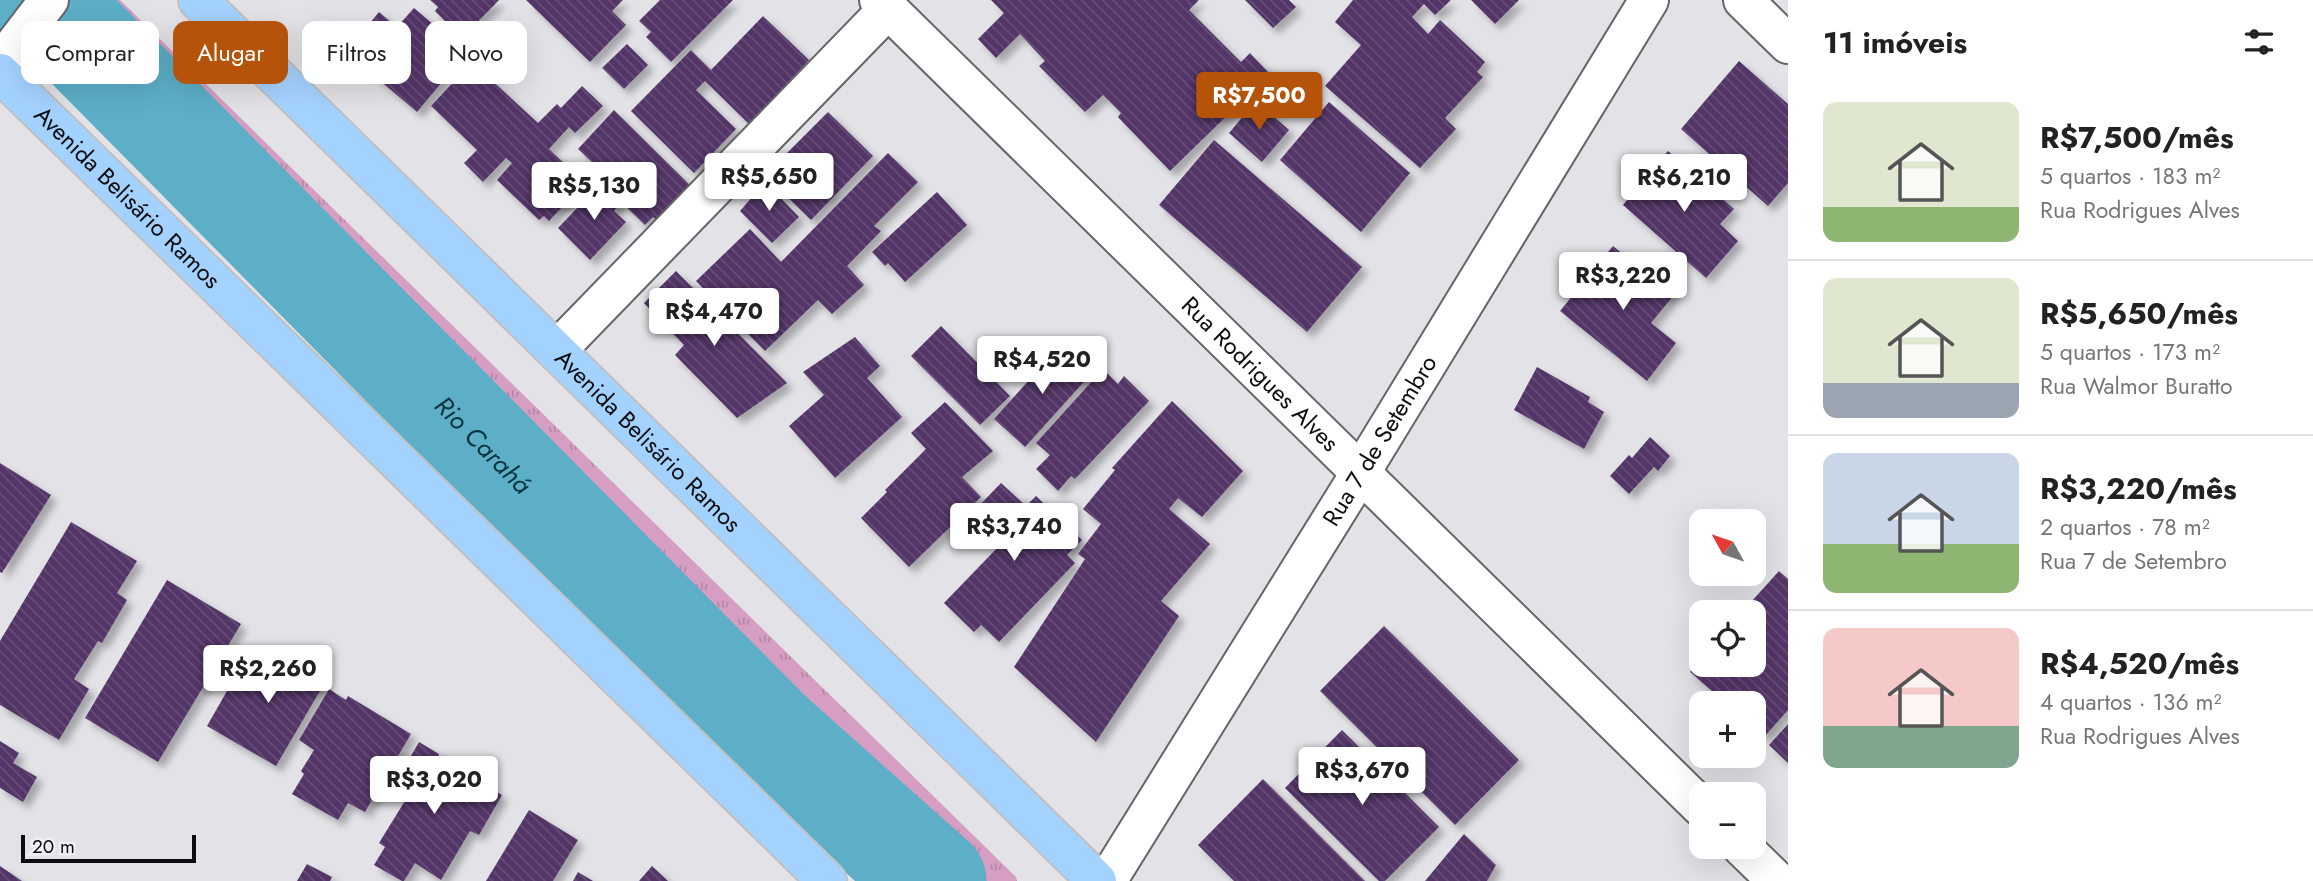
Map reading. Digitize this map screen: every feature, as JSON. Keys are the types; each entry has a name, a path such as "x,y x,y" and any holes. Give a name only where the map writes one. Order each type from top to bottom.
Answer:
{"main road":[{"name":"Avenida Belisário Ramos","path":"198,0 1097,881"},
{"name":"Avenida Belisário Ramos","path":"6,59 827,881"}],"street":[{"path":"6,59 49,0"},
{"name":"Rua 7 de Setembro","path":"1107,881 1649,0"},
{"path":"1742,0 1788,44"},
{"path":"557,350 884,4"},
{"name":"Rua Rodrigues Alves","path":"884,4 1689,795"},
{"path":"1754,859 1777,881"}],"green space":[{"path":"103,0 120,0 141,21 84,21"},
{"path":"159,38 173,52 173,84 206,84 1016,877 1017,881 884,881 59,84 159,84"}],"building":[{"path":"430,0 499,0 479,21 445,21 435,11 438,7"},
{"path":"526,0 623,0 612,11 626,25 590,62"},
{"path":"660,0 733,0 671,62 646,37 651,32 639,21"},
{"path":"991,0 1199,0 1189,10 1241,62 1250,53 1270,74 1170,171 1118,117 1121,113 1103,95 1085,112 1039,66 1045,61 1020,34 996,58 978,39 1004,13"},
{"path":"1245,0 1289,0 1296,7 1273,28"},
{"path":"1353,0 1451,0 1435,15 1424,4 1412,17 1428,34 1440,20 1485,62 1477,72 1483,77 1445,118 1456,129 1420,168 1325,86 1361,45 1335,22"},
{"path":"1471,0 1519,0 1495,24"},
{"path":"414,8 429,21 425,21 425,84 440,84 417,112 384,84 411,84 411,21 402,21"},
{"path":"379,12 390,21 372,21"},
{"path":"763,16 809,60 749,124 705,81 696,90 736,129 694,173 631,111 691,50 711,70"},
{"path":"627,44 648,65 624,89 602,68"},
{"path":"1739,61 1788,104 1788,183 1768,206 1681,129"},
{"path":"452,84 496,84 538,123 557,104 561,108 582,86 603,106 575,133 569,127 549,149 585,183 549,221 544,216 539,220 497,180 512,163 506,158 483,182 464,163 477,150 431,106"},
{"path":"1256,101 1289,130 1262,162 1229,133"},
{"path":"1329,102 1410,173 1361,232 1280,160"},
{"path":"614,110 691,186 659,222 653,217 645,225 626,207 632,200 578,149"},
{"path":"828,112 873,156 811,220 765,175"},
{"path":"1214,140 1362,267 1307,332 1159,205"},
{"path":"1668,151 1734,209 1720,224 1738,241 1706,278 1623,205"},
{"path":"888,153 918,182 874,226 881,231 847,266 864,285 832,314 818,300 765,351 696,281 750,229 781,262"},
{"path":"765,182 799,217 772,243 740,211"},
{"path":"601,183 621,202 614,211 626,222 590,260 558,228"},
{"path":"937,192 967,225 905,282 888,263 885,266 872,252"},
{"path":"1613,246 1674,295 1651,323 1676,343 1647,381 1560,311"},
{"path":"676,271 787,383 737,418 675,355 684,345 644,303"},
{"path":"941,326 1010,396 980,425 911,356"},
{"path":"855,337 880,366 867,378 902,417 835,478 789,426 824,395 803,372"},
{"path":"1060,346 1091,374 1025,447 994,419"},
{"path":"1537,367 1590,397 1588,402 1604,412 1584,449 1514,410"},
{"path":"1103,369 1118,384 1124,376 1149,401 1075,479 1071,476 1058,491 1036,469 1050,455 1036,443"},
{"path":"1172,401 1243,471 1202,517 1178,498 1169,509 1210,544 1161,601 1179,616 1096,742 1014,667 1085,559 1078,554 1101,524 1083,509 1115,470 1112,468"},
{"path":"945,402 993,451 962,477 981,497 909,567 861,518 926,449 911,433"},
{"path":"1650,437 1670,456 1658,471 1654,467 1629,494 1610,476 1629,455 1632,458"},
{"path":"0,463 51,495 2,573 0,572"},
{"path":"1001,483 1026,506 1036,496 1082,540 1067,555 1075,563 999,642 981,625 974,632 944,603 1001,544 970,515"},
{"path":"71,522 137,561 117,593 127,600 102,643 98,641 74,679 89,689 59,740 0,705 0,641"},
{"path":"1779,571 1788,579 1788,710 1766,735 1766,691 1712,691 1696,677 1766,677 1766,600 1753,600"},
{"path":"167,580 241,624 158,762 85,718"},
{"path":"1384,626 1519,760 1455,825 1320,691"},
{"path":"281,649 323,674 317,681 324,684 276,766 207,726 235,677 246,684 265,650 277,657"},
{"path":"329,689 346,700 348,696 411,734 365,812 348,803 338,820 292,794 304,774 301,771 314,750 299,740"},
{"path":"1788,724 1788,763 1769,745"},
{"path":"1342,730 1439,827 1385,881 1379,881 1285,788"},
{"path":"0,741 19,753 13,763 37,777 23,802 0,788"},
{"path":"419,742 439,754 438,758 502,795 479,835 470,831 441,880 415,863 402,881 374,865 385,847 379,843 408,796 393,787"},
{"path":"1263,779 1365,881 1234,881 1198,845"},
{"path":"529,810 578,840 553,881 486,881"},
{"path":"1464,834 1496,865 1487,881 1425,881"},
{"path":"307,864 332,877 330,881 297,881"},
{"path":"0,866 22,881 0,881"},
{"path":"652,866 668,881 639,881"},
{"path":"578,872 593,881 573,881"}],"waterway":[{"name":"Rio Carahá","path":"43,0 769,734 934,881"}]}
